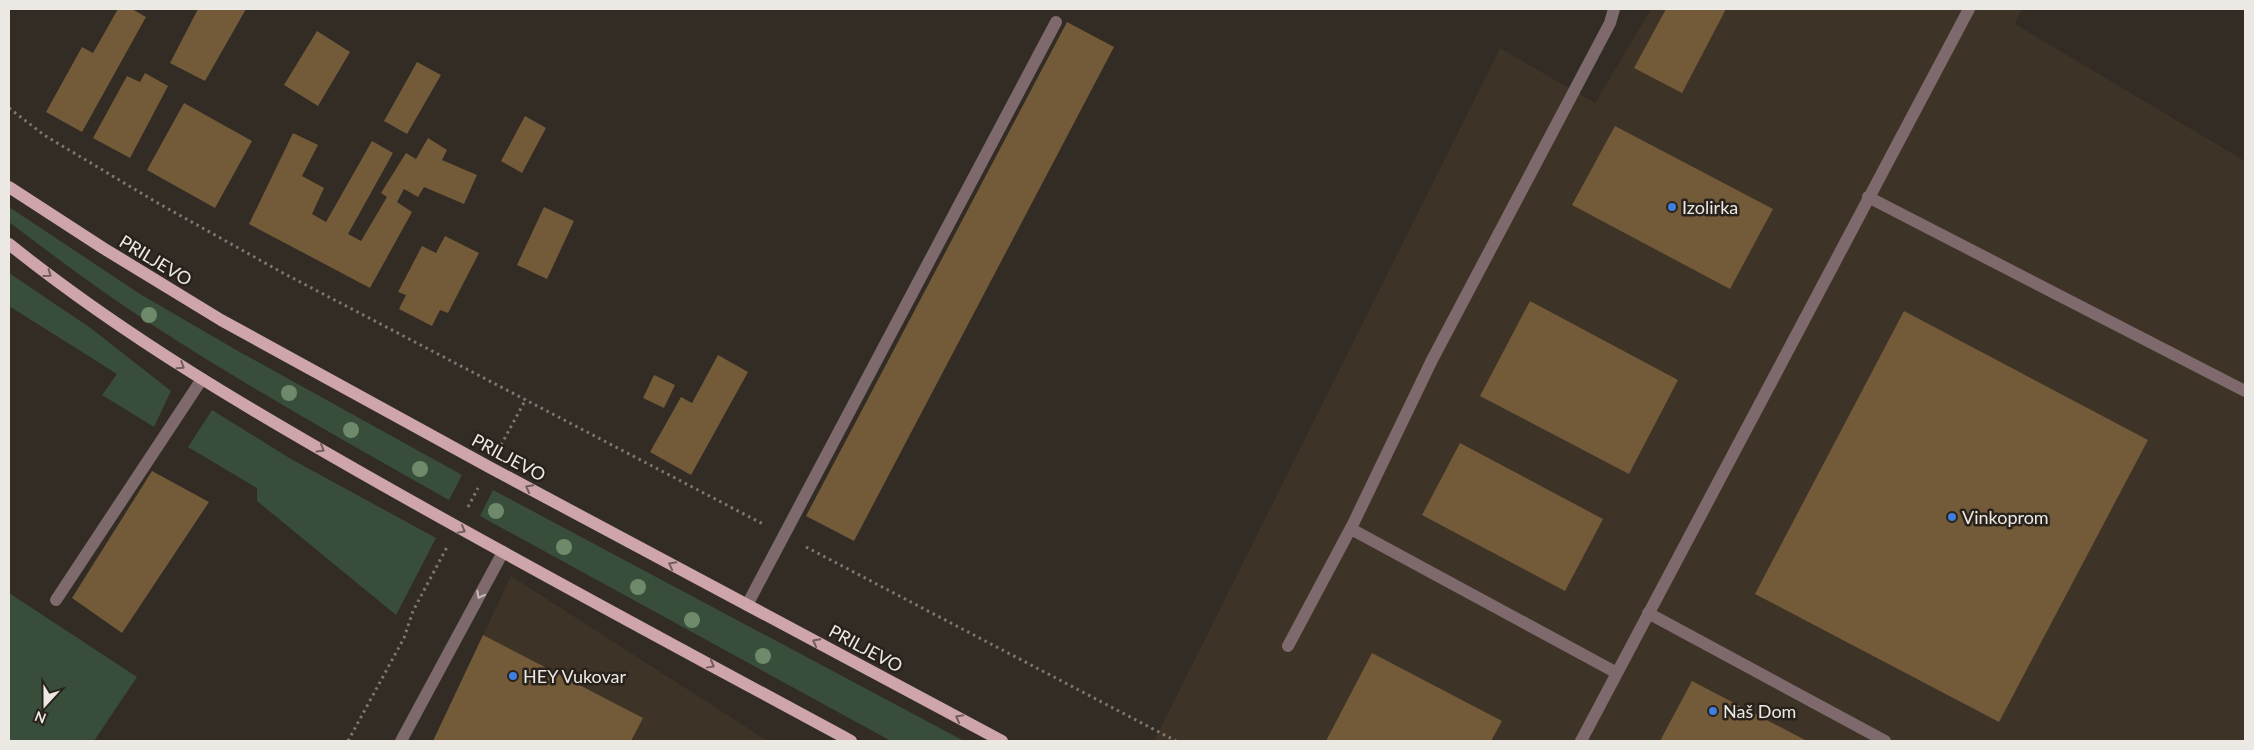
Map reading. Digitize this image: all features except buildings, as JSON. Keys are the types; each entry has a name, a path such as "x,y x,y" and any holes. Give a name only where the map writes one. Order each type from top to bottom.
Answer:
{"main road":[{"name":"PRILJEVO","path":"9,186 103,248 221,320 489,467 1002,741"},
{"path":"9,244 107,317 258,414 503,552 851,741"}],"lane":[{"path":"1288,646 1350,529 1432,360 1610,23 1614,9"},
{"path":"1581,741 1969,9"},
{"path":"747,605 1056,22"},
{"path":"1868,197 2245,391"},
{"path":"56,600 202,379"},
{"path":"1350,529 1617,673"},
{"path":"401,741 503,552"},
{"path":"1648,613 1885,741"}],"path":[{"path":"9,108 44,135 156,202 283,273 1176,741"},
{"path":"348,741 404,638 413,611 526,399"}],"shaded area":[{"path":"1651,9 2022,9 2015,24 2245,161 2245,741 1154,741 1500,48 1595,103"},
{"path":"511,576 768,741 433,741"}],"green space":[{"path":"9,207 140,294 238,351 462,475 449,500 261,392 133,312 9,222"},
{"path":"9,273 92,329 171,391 154,427 102,395 117,374 9,306"},
{"path":"212,410 291,459 436,538 396,615 257,501 257,488 188,447"},
{"path":"493,490 964,741 891,741 480,516"},
{"path":"9,593 137,677 94,741 9,741"}],"place":[{"name":"Izolirka","path":"1672,207"},
{"name":"Vinkoprom","path":"1952,517"},
{"name":"HEY Vukovar","path":"513,676"},
{"name":"Naš Dom","path":"1713,711"}]}
